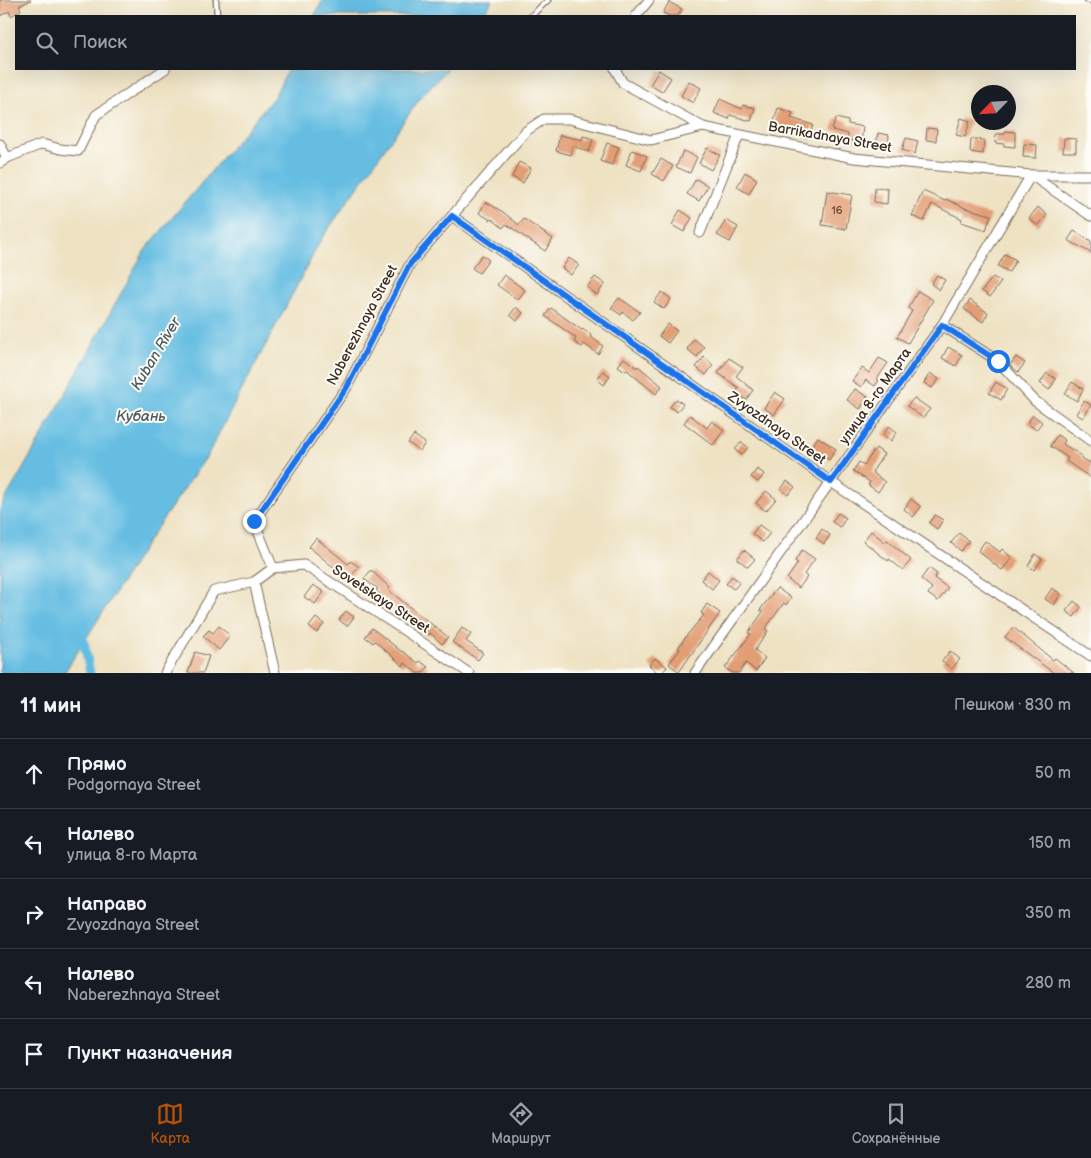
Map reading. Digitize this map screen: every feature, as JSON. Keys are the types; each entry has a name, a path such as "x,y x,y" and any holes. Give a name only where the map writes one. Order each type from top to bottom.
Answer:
{"street":[{"path":"637,15 649,0"},
{"path":"0,144 4,160 42,144 78,151 96,115 164,70"},
{"name":"Barrikadnaya Street","path":"616,70 623,83 702,127 854,158 1031,175 1091,175"},
{"name":"Naberezhnaya Street","path":"273,568 254,521 347,387 410,264 526,131 544,119 569,119 651,140 702,127"},
{"path":"700,233 739,135"},
{"path":"1031,175 1091,216"},
{"name":"улица 8-го Марта","path":"695,673 942,325 1031,175"},
{"name":"Zvyozdnaya Street","path":"452,216 831,482 1091,656"},
{"path":"942,325 998,361 1035,401 1091,441"},
{"name":"Sovetskaya Street","path":"273,568 304,565 469,673"},
{"path":"165,673 214,591 254,582 273,568"},
{"path":"254,582 275,673"}],"lane":[{"path":"216,0 217,15"},
{"path":"532,15 548,0"},
{"path":"1087,0 1091,1"}],"water":[{"path":"323,0 492,0 484,15 315,15"},
{"name":"Кубань","path":"288,70 447,70 423,94 322,238 207,456 152,535 64,673 0,673 0,508 145,250 274,97"}],"building":[{"path":"0,0 31,0 19,6 21,10 11,16 9,11 0,16"},
{"path":"669,2 682,9 679,15 663,13"},
{"path":"659,70 671,78 662,92 650,85"},
{"path":"689,81 701,88 693,103 681,96"},
{"path":"720,99 742,109 743,105 755,108 751,121 730,115 729,119 714,113"},
{"path":"778,108 793,113 791,118 813,125 808,138 792,133 793,130 773,124"},
{"path":"836,118 848,121 848,124 863,127 861,142 847,140 848,134 832,130"},
{"path":"961,118 970,121 965,137 956,135"},
{"path":"927,128 937,129 936,141 926,140"},
{"path":"1005,131 1015,132 1015,147 995,143 996,134 1005,134"},
{"path":"878,133 889,135 888,148 876,146"},
{"path":"560,135 582,140 583,136 593,139 589,152 573,146 571,155 556,151"},
{"path":"906,138 918,141 915,154 902,150"},
{"path":"1064,138 1076,139 1076,152 1063,152"},
{"path":"971,139 984,140 983,154 970,152"},
{"path":"607,143 619,147 612,165 600,161"},
{"path":"1024,144 1037,145 1036,158 1023,157"},
{"path":"707,148 720,155 711,170 699,163"},
{"path":"632,150 647,156 641,171 626,165"},
{"path":"683,151 697,157 690,173 676,167"},
{"path":"661,159 673,166 664,181 652,174"},
{"path":"519,162 531,168 523,183 512,177"},
{"path":"745,172 757,179 749,194 737,187"},
{"path":"696,179 708,186 699,201 687,194"},
{"path":"875,188 888,189 887,204 874,202"},
{"path":"827,191 852,195 846,229 822,225"},
{"path":"923,191 945,201 946,199 965,208 991,215 986,230 961,222 962,219 932,204 924,221 912,216"},
{"path":"486,202 503,212 519,225 524,219 553,239 545,251 506,224 503,228 492,219 479,213"},
{"path":"1038,207 1047,215 1038,226 1029,218"},
{"path":"680,210 692,218 684,232 672,225"},
{"path":"726,220 738,227 730,242 717,235"},
{"path":"1074,231 1091,241 1091,253 1068,240"},
{"path":"1005,254 1016,260 1009,272 998,266"},
{"path":"482,255 489,260 479,273 472,268"},
{"path":"569,258 579,265 571,275 562,268"},
{"path":"504,275 525,290 518,300 497,285"},
{"path":"937,275 945,280 939,290 931,284"},
{"path":"595,277 605,284 597,295 587,287"},
{"path":"993,277 1001,282 990,297 982,291"},
{"path":"918,291 933,300 908,343 897,337 912,311 908,308"},
{"path":"662,292 671,299 664,309 654,302"},
{"path":"619,298 640,312 633,320 623,312 621,315 611,308"},
{"path":"970,300 988,313 983,322 964,309"},
{"path":"516,307 523,313 517,321 510,315"},
{"path":"551,308 582,330 591,334 590,336 603,346 598,354 584,344 582,347 574,342 576,338 545,316"},
{"path":"668,324 677,331 668,343 659,336"},
{"path":"694,339 704,347 697,357 687,349"},
{"path":"948,347 962,355 956,366 942,358"},
{"path":"704,357 713,365 706,375 696,367"},
{"path":"1016,357 1025,363 1018,372 1010,365"},
{"path":"624,358 637,368 638,366 662,386 656,394 627,370 625,371 618,366"},
{"path":"729,358 743,367 736,376 753,390 746,400 736,392 739,388 718,373"},
{"path":"879,358 888,363 877,379 879,380 875,386 866,380 861,387 852,381 862,368 869,373"},
{"path":"603,371 610,376 604,385 597,379"},
{"path":"930,373 939,379 932,388 924,383"},
{"path":"1047,373 1056,379 1049,390 1040,383"},
{"path":"996,382 1007,389 1001,400 989,393"},
{"path":"1072,382 1083,389 1077,401 1065,394"},
{"path":"855,389 868,397 860,409 847,400"},
{"path":"775,392 785,399 774,415 764,408"},
{"path":"914,398 930,409 923,418 907,406"},
{"path":"676,399 683,404 677,412 670,407"},
{"path":"1084,401 1091,405 1083,418 1076,414"},
{"path":"690,415 707,428 712,421 724,430 713,445 684,423"},
{"path":"1033,415 1042,422 1036,430 1027,423"},
{"path":"889,426 897,432 891,441 883,435"},
{"path":"414,435 425,443 420,451 408,443"},
{"path":"1057,435 1065,440 1063,444 1091,463 1091,478 1066,461 1068,458 1050,446"},
{"path":"818,437 836,449 829,460 811,447"},
{"path":"741,442 748,447 742,455 735,450"},
{"path":"876,448 884,454 872,472 885,482 878,492 868,485 870,482 853,471 859,462 864,465"},
{"path":"757,469 764,474 758,482 751,477"},
{"path":"787,481 795,487 788,495 781,489"},
{"path":"766,491 776,499 766,511 756,503"},
{"path":"911,499 921,507 913,517 904,509"},
{"path":"838,513 846,518 840,527 832,522"},
{"path":"935,515 943,520 937,529 929,523"},
{"path":"759,525 770,533 763,542 752,534"},
{"path":"822,529 830,535 824,544 816,538"},
{"path":"871,531 885,542 887,540 911,560 903,570 889,559 888,561 863,541"},
{"path":"959,533 969,541 961,551 951,543"},
{"path":"316,538 348,564 351,561 359,567 351,576 339,566 337,570 309,547"},
{"path":"985,541 1000,552 1002,549 1012,558 1002,570 978,551"},
{"path":"744,550 755,559 748,567 737,559"},
{"path":"802,550 815,559 804,574 807,577 799,588 787,579 798,563 795,561"},
{"path":"1035,554 1042,559 1035,570 1028,566"},
{"path":"929,568 937,574 934,578 948,588 938,601 928,594 932,588 921,579"},
{"path":"371,570 390,588 388,590 448,637 442,644 430,633 429,635 397,612 399,610 376,591 378,589 364,579"},
{"path":"708,571 719,580 712,589 701,580"},
{"path":"732,576 740,582 734,589 726,584"},
{"path":"313,585 324,592 315,604 304,597"},
{"path":"777,588 791,598 786,605 784,603 765,629 768,631 755,650 765,658 756,671 746,663 739,673 733,673 725,668 751,634 748,633 763,612 760,610"},
{"path":"1052,588 1061,594 1054,605 1045,599"},
{"path":"1074,601 1081,607 1074,617 1066,611"},
{"path":"707,604 720,613 679,672 669,664 687,635 704,615 701,613"},
{"path":"346,611 354,617 347,626 339,620"},
{"path":"316,618 324,624 317,633 309,627"},
{"path":"219,626 230,636 219,650 203,636 209,630 213,633"},
{"path":"1013,627 1053,660 1055,658 1074,673 1054,673 1015,645 1005,637"},
{"path":"372,628 402,652 418,663 420,661 428,667 423,673 417,673 405,663 403,666 375,641 373,643 365,637"},
{"path":"462,628 471,634 466,641 483,653 478,660 452,642"},
{"path":"950,651 960,659 952,669 942,661"},
{"path":"195,652 209,656 203,673 188,673"},
{"path":"655,658 667,667 662,673 658,673 649,665"}],"waterway":[{"path":"82,632 90,673"}],"route":[{"path":"254,521 347,387 410,264 452,216 831,482 942,325 998,361"}],"water label":[{"name":"Kuban River","path":"156,354"}]}
